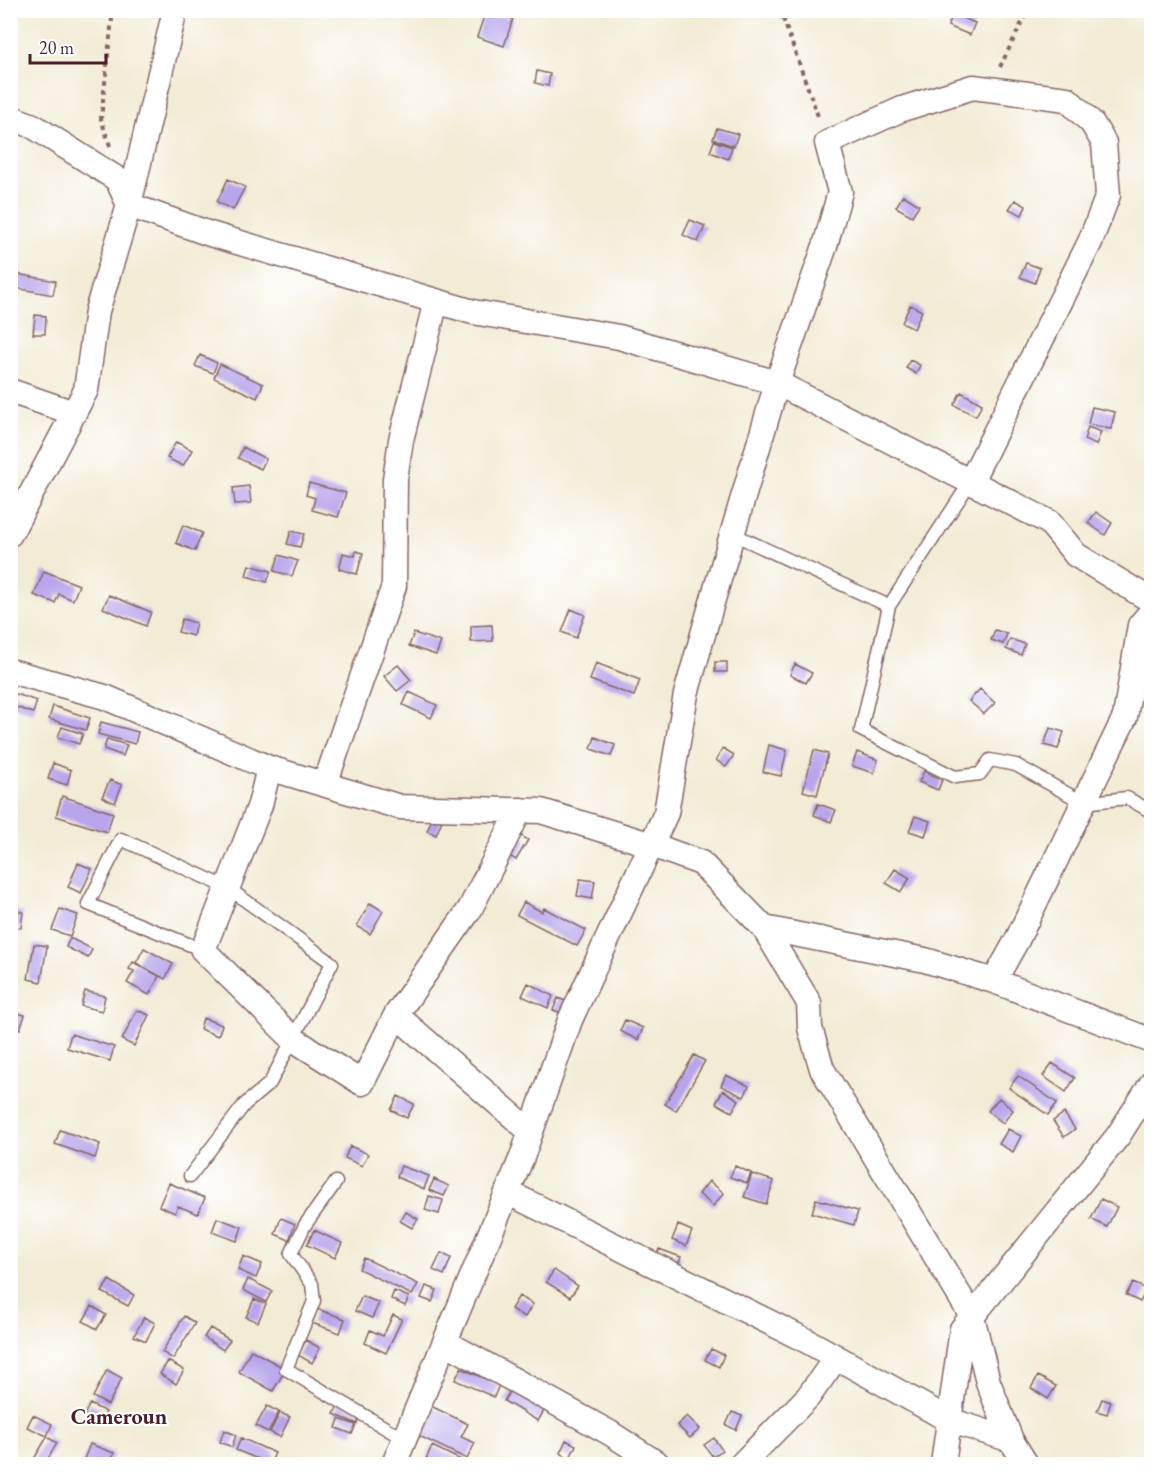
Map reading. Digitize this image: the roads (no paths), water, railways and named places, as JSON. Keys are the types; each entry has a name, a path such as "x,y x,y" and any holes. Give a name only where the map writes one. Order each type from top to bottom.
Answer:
{"street":[{"path":"10,534 86,390 97,310 129,205 175,10"},
{"path":"394,1464 531,1132 570,1020 666,813 686,694 777,383 825,246 840,192 827,143 902,109 973,87 1067,99 1092,123 1104,143 1108,195 1089,242 971,481"},
{"path":"10,117 33,126 117,179 129,205 210,234 473,312 619,337 777,383 1049,522 1076,555 1152,601"},
{"path":"325,784 394,586 395,479 401,440 436,301"},
{"path":"10,391 74,413"},
{"path":"994,981 1017,940 1125,717 1140,625 1152,611"},
{"path":"10,671 105,697 268,768 400,807 541,811 652,845 701,863 764,928 809,1003 810,1028 822,1069 972,1316 988,1382 1011,1440 1026,1464"},
{"path":"268,768 260,805 203,950 293,1039 362,1083 396,1015 470,909 520,810"},
{"path":"764,928 925,960 994,981 1152,1041"},
{"path":"396,1015 531,1132"},
{"path":"943,1464 962,1329 1118,1136 1152,1083"},
{"path":"507,1192 654,1263 949,1420 1011,1440"},
{"path":"445,1342 610,1433 658,1464"},
{"path":"742,1464 808,1397 836,1358"}],"lane":[{"path":"971,481 890,606 861,730 955,777 980,774 990,760 1016,765 1084,803 1127,798 1152,812"},
{"path":"733,534 890,606"},
{"path":"190,1176 244,1105 270,1083 332,963 228,888 121,839 88,903 203,950"},
{"path":"336,1182 304,1225 291,1254 312,1284 314,1301 286,1369 404,1439"}],"district":[{"name":"Cameroun","path":"119,1416"}]}
